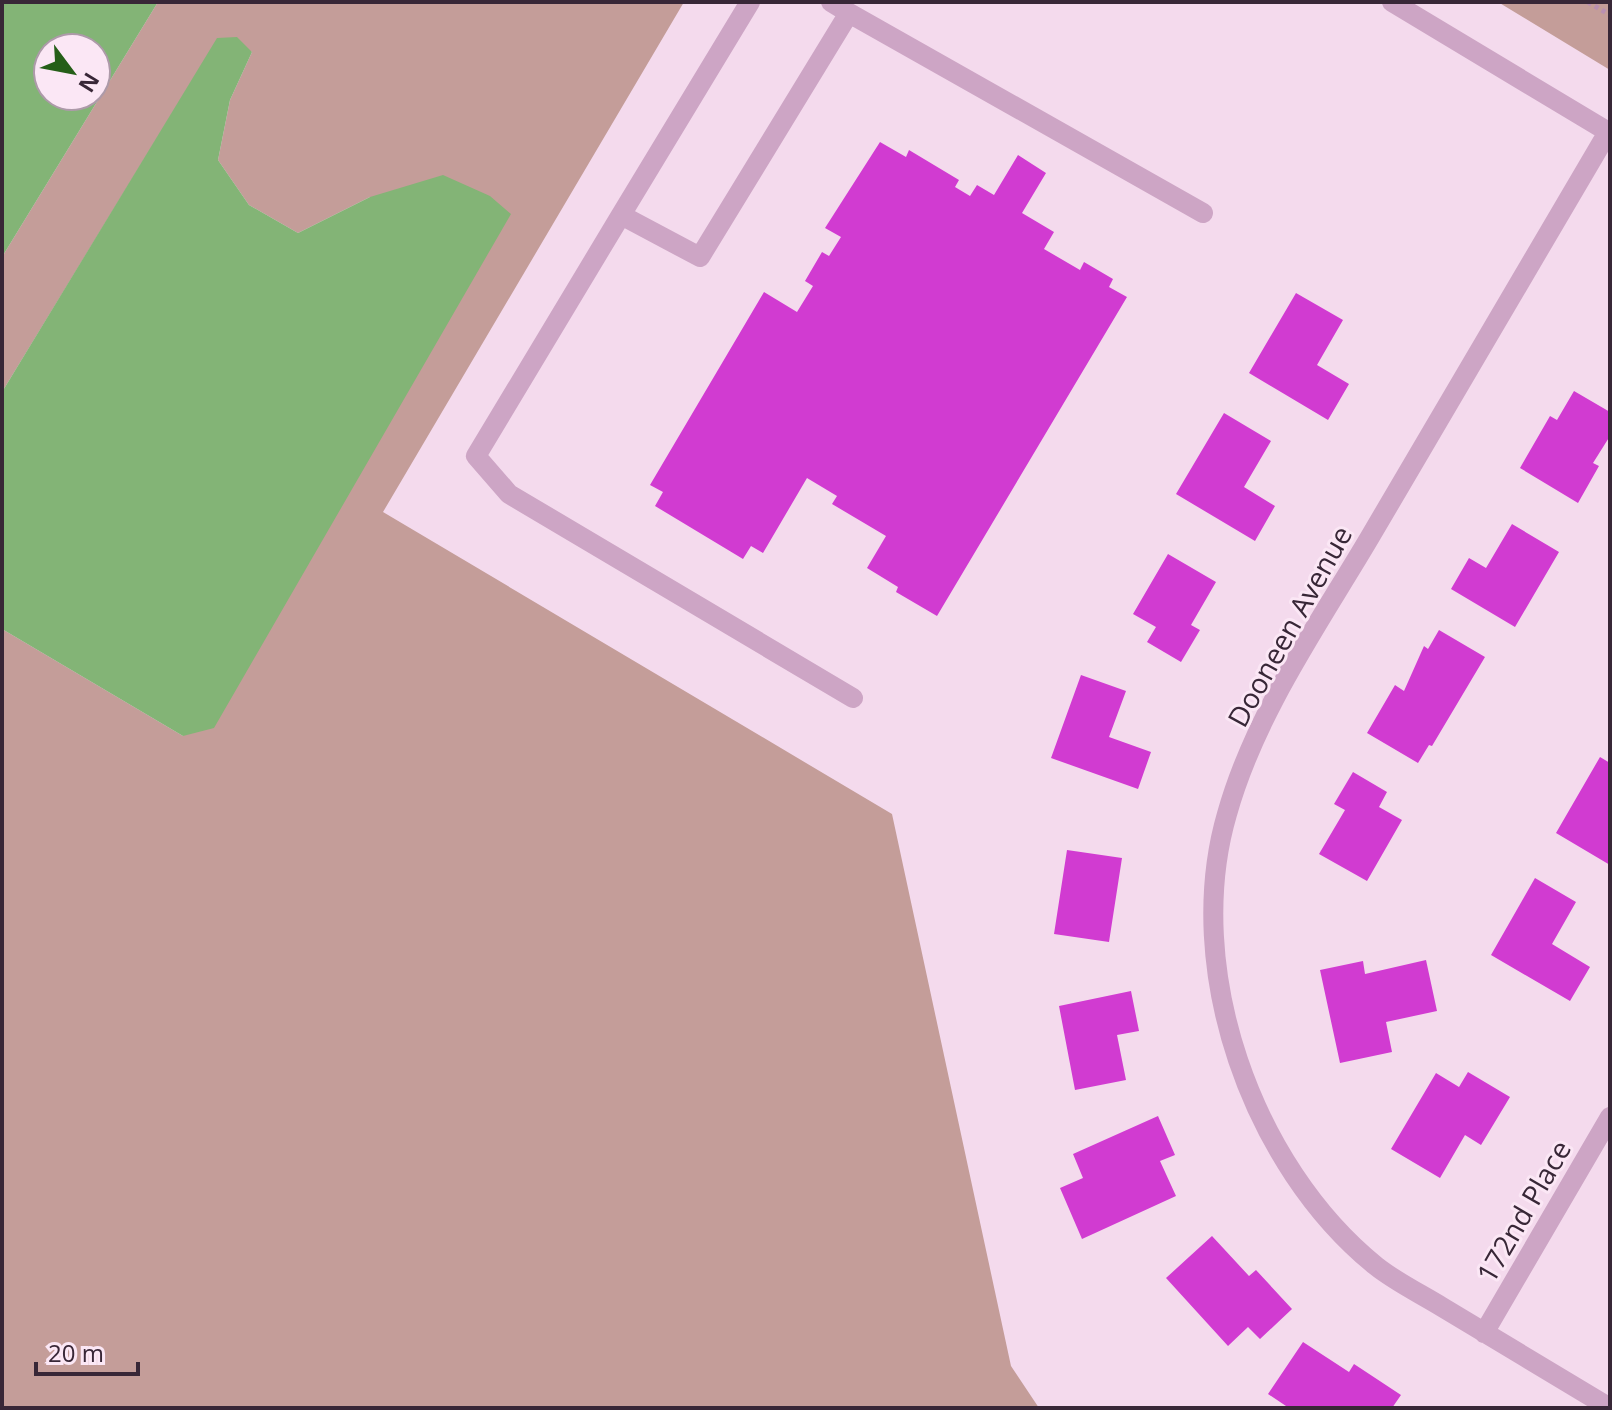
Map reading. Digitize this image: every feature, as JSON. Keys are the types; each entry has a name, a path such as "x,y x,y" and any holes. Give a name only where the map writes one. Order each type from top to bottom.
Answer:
{"street":[{"path":"750,2 476,456 509,494 853,698"},
{"path":"831,2 1203,213"},
{"path":"1392,2 1609,133"},
{"path":"621,215 700,257 849,13"},
{"name":"Dooneen Avenue","path":"1609,133 1272,703 1226,814 1214,890 1215,942 1228,1036 1257,1108 1288,1168 1336,1227 1376,1266 1610,1408"},
{"name":"172nd Place","path":"1484,1333 1610,1117"}],"path":[{"path":"1588,2 1610,15"}],"shaded area":[{"path":"2,2 158,2 112,77 112,32 32,32 32,112 91,112 2,257"},
{"path":"158,2 684,2 383,512 892,814 1011,1366 1039,1408 2,1408 2,629 183,736 370,197 298,233 249,205 218,160 230,100 252,52 218,38 2,392 2,257 91,112 112,112 112,77"},
{"path":"1498,2 1610,2 1610,70"},
{"path":"237,37 252,52 230,100 218,160 249,205 298,233 370,197 443,175 490,196 511,214 214,728 183,736 2,629 2,392 217,38"}],"building":[{"path":"880,142 906,157 909,150 959,180 955,187 970,196 977,185 994,195 1018,155 1046,173 1022,213 1054,232 1044,249 1080,270 1084,262 1113,279 1109,287 1127,297 937,616 896,592 898,587 867,568 886,536 832,504 837,496 807,478 763,553 751,546 743,559 655,506 663,492 650,485 764,292 797,312 813,286 805,281 822,252 829,256 841,237 825,228"},
{"path":"1296,293 1343,320 1317,365 1349,384 1328,420 1249,373"},
{"path":"1574,391 1610,412 1610,436 1593,463 1599,466 1578,503 1520,468 1550,416 1557,420"},
{"path":"1224,413 1271,441 1244,487 1275,506 1255,541 1176,494"},
{"path":"1512,524 1559,552 1515,627 1451,589 1469,558 1486,568"},
{"path":"1168,554 1216,582 1191,625 1200,630 1181,662 1147,642 1156,627 1133,614"},
{"path":"1439,630 1485,657 1432,746 1429,745 1418,763 1367,733 1395,685 1404,691 1424,646 1428,649"},
{"path":"1081,675 1126,691 1109,737 1151,752 1138,789 1051,758"},
{"path":"1600,757 1610,763 1610,865 1556,833"},
{"path":"1353,772 1387,792 1379,807 1402,820 1367,881 1319,854 1345,810 1334,804"},
{"path":"1067,850 1122,858 1109,942 1054,934"},
{"path":"1535,878 1576,902 1552,944 1590,967 1570,1001 1491,955"},
{"path":"1426,960 1437,1011 1386,1022 1392,1052 1340,1063 1320,970 1363,961 1365,974"},
{"path":"1131,991 1139,1031 1117,1035 1126,1080 1075,1090 1059,1006"},
{"path":"1468,1072 1510,1097 1481,1145 1465,1135 1440,1178 1391,1149 1436,1073 1459,1087"},
{"path":"1158,1116 1175,1155 1160,1161 1176,1196 1082,1239 1060,1188 1083,1178 1073,1154"},
{"path":"1212,1236 1249,1276 1256,1270 1292,1309 1260,1339 1248,1327 1228,1346 1166,1278"},
{"path":"1303,1342 1349,1372 1354,1364 1401,1395 1392,1408 1289,1408 1268,1394"}]}
